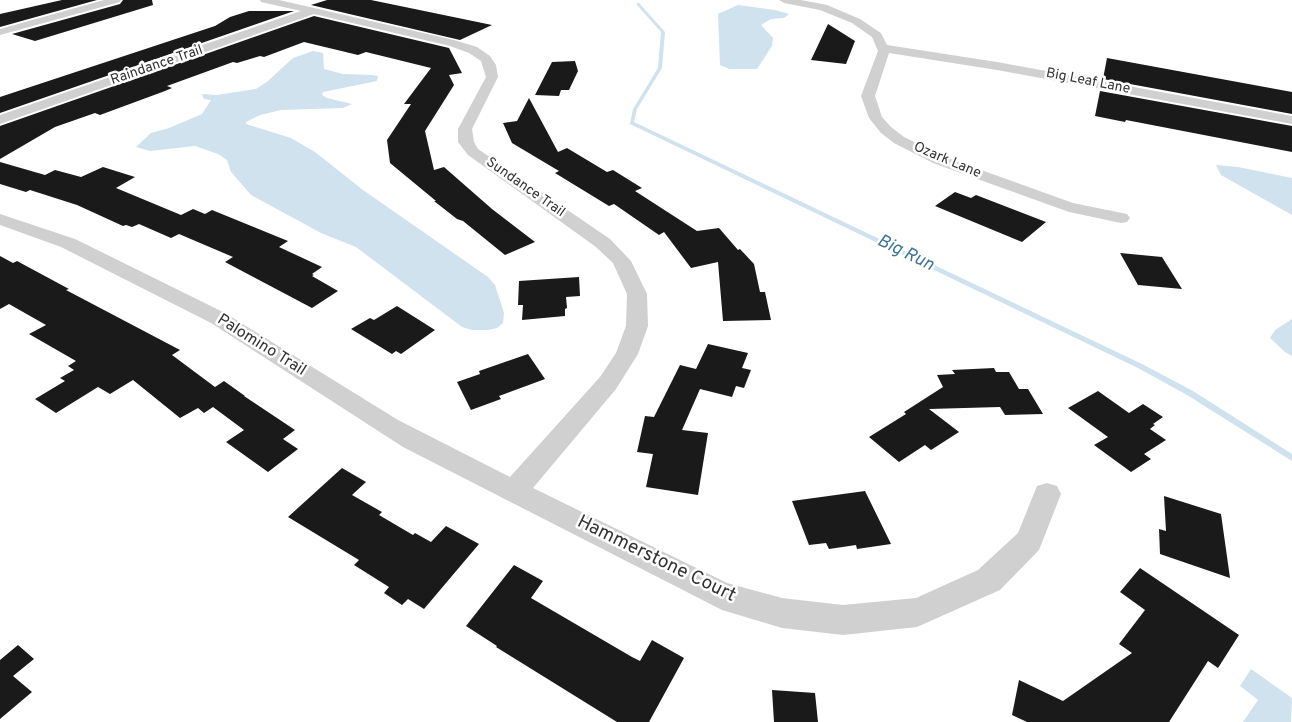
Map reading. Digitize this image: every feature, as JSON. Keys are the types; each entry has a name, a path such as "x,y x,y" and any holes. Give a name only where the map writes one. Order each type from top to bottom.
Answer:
{"street":[{"path":"0,32 116,0"},
{"name":"Sundance Trail","path":"264,0 454,43 473,50 486,59 490,65 492,77 465,129 466,142 473,152 603,243 621,262 637,294 637,326 627,354 608,383 514,491"},
{"path":"784,0 823,7 856,21 877,35 883,48"},
{"path":"823,7 841,0"},
{"name":"Raindance Trail","path":"0,120 313,11"},
{"name":"Big Leaf Lane","path":"883,48 997,66 1292,120"},
{"name":"Ozark Lane","path":"883,48 884,51 868,96 876,118 892,135 918,150 1069,207 1121,218"},
{"name":"Palomino Trail","path":"0,219 68,243 218,318 389,427 514,491"},
{"name":"Hammerstone Court","path":"514,491 722,596 782,613 843,620 918,612 989,580 1029,540 1047,494"}],"water":[{"path":"738,5 775,10 789,14 784,18 771,19 761,25 773,38 772,46 757,69 729,69 720,65 718,14"},
{"path":"313,51 323,53 324,69 343,74 378,76 377,81 323,92 322,95 327,98 352,104 343,108 281,110 260,115 246,122 246,124 291,138 315,152 363,190 488,277 495,285 504,313 503,323 497,328 472,330 462,327 356,247 321,233 251,195 231,172 227,160 218,154 195,146 150,151 136,147 151,133 169,128 202,114 211,100 204,99 202,94 216,95 256,89 268,81 293,58"},
{"path":"1216,165 1238,167 1292,178 1292,215 1221,175"},
{"path":"1292,319 1292,356 1270,338 1275,330"},
{"path":"1251,669 1292,698 1291,722 1243,722 1258,700 1240,686"}],"building":[{"path":"62,0 97,0 0,27 0,14"},
{"path":"123,0 152,0 153,5 35,41 12,34 120,4"},
{"path":"327,0 371,0 492,25 460,40 311,5"},
{"path":"249,11 294,11 0,113 0,97 215,26 230,17"},
{"path":"314,16 449,48 462,73 449,75 454,85 425,131 434,170 444,167 492,209 535,242 505,255 463,221 457,219 434,201 436,201 390,163 387,140 411,104 404,104 431,68 366,52 358,55 304,42 264,57 260,56 237,63 233,62 167,86 172,88 100,115 95,113 55,127 0,159 0,126"},
{"path":"828,24 855,41 846,64 811,60"},
{"path":"1107,58 1292,92 1292,114 1103,79"},
{"path":"575,61 578,71 569,90 561,90 559,96 535,95 552,62"},
{"path":"1100,91 1292,126 1292,152 1126,120 1125,122 1095,116"},
{"path":"529,98 558,152 567,148 607,172 613,170 642,188 635,191 697,231 719,228 738,250 740,249 754,264 760,292 765,292 771,320 723,321 718,262 691,268 664,232 659,235 614,204 609,206 555,173 559,171 512,143 503,123 517,121"},
{"path":"0,162 45,175 55,170 81,177 103,167 135,177 116,188 181,215 193,209 205,214 212,210 288,241 279,247 322,267 312,276 338,291 312,308 225,262 233,257 179,234 171,238 139,224 132,227 123,226 77,205 30,190 26,192 0,184"},
{"path":"955,192 971,198 976,195 1046,222 1022,242 935,206"},
{"path":"1120,253 1162,257 1182,289 1138,285"},
{"path":"0,256 13,263 17,261 69,289 66,290 180,350 172,355 215,387 224,381 295,430 283,439 298,449 268,472 226,442 244,430 213,407 204,413 198,408 180,418 133,380 110,394 98,387 56,413 35,399 65,381 60,378 74,370 68,366 76,361 29,334 46,325 9,304 0,309"},
{"path":"579,277 580,296 566,297 567,308 565,309 565,316 522,320 523,305 518,305 519,281"},
{"path":"397,306 435,330 401,354 396,351 392,354 351,329 370,318 374,320"},
{"path":"708,344 748,353 742,368 751,370 744,388 736,386 732,397 700,389 682,430 708,433 698,495 646,487 653,454 637,452 645,416 654,417 680,365 696,369"},
{"path":"528,354 545,379 499,396 501,399 471,410 457,382 480,374 479,371"},
{"path":"994,368 996,372 1009,372 1019,389 1028,389 1043,414 1005,415 1000,407 929,409 959,432 931,450 925,445 899,462 869,437 906,414 904,412 943,387 937,375 955,374 952,370"},
{"path":"1098,391 1129,413 1143,404 1163,417 1153,424 1155,425 1150,429 1166,440 1144,454 1151,459 1131,472 1094,445 1108,437 1068,408"},
{"path":"342,468 366,482 352,495 382,512 379,515 413,535 415,533 431,542 446,526 479,544 424,609 408,599 402,605 384,593 389,587 354,565 359,560 288,517"},
{"path":"865,491 891,544 857,549 856,545 829,549 826,543 809,545 792,501"},
{"path":"1164,496 1221,514 1230,578 1160,554 1159,529 1166,531"},
{"path":"514,565 543,581 531,598 632,657 640,661 652,640 684,658 649,722 617,722 496,647 466,626"},
{"path":"1140,568 1239,635 1218,668 1208,661 1169,722 1027,722 1012,715 1019,680 1063,701 1132,653 1119,644 1145,610 1120,592"},
{"path":"18,645 34,659 13,676 32,692 0,719 0,660"},
{"path":"772,690 815,693 818,722 774,722"}],"waterway":[{"name":"Big Run","path":"638,4 663,32 660,68 635,109 632,123 1140,366 1190,393 1292,458"}]}
